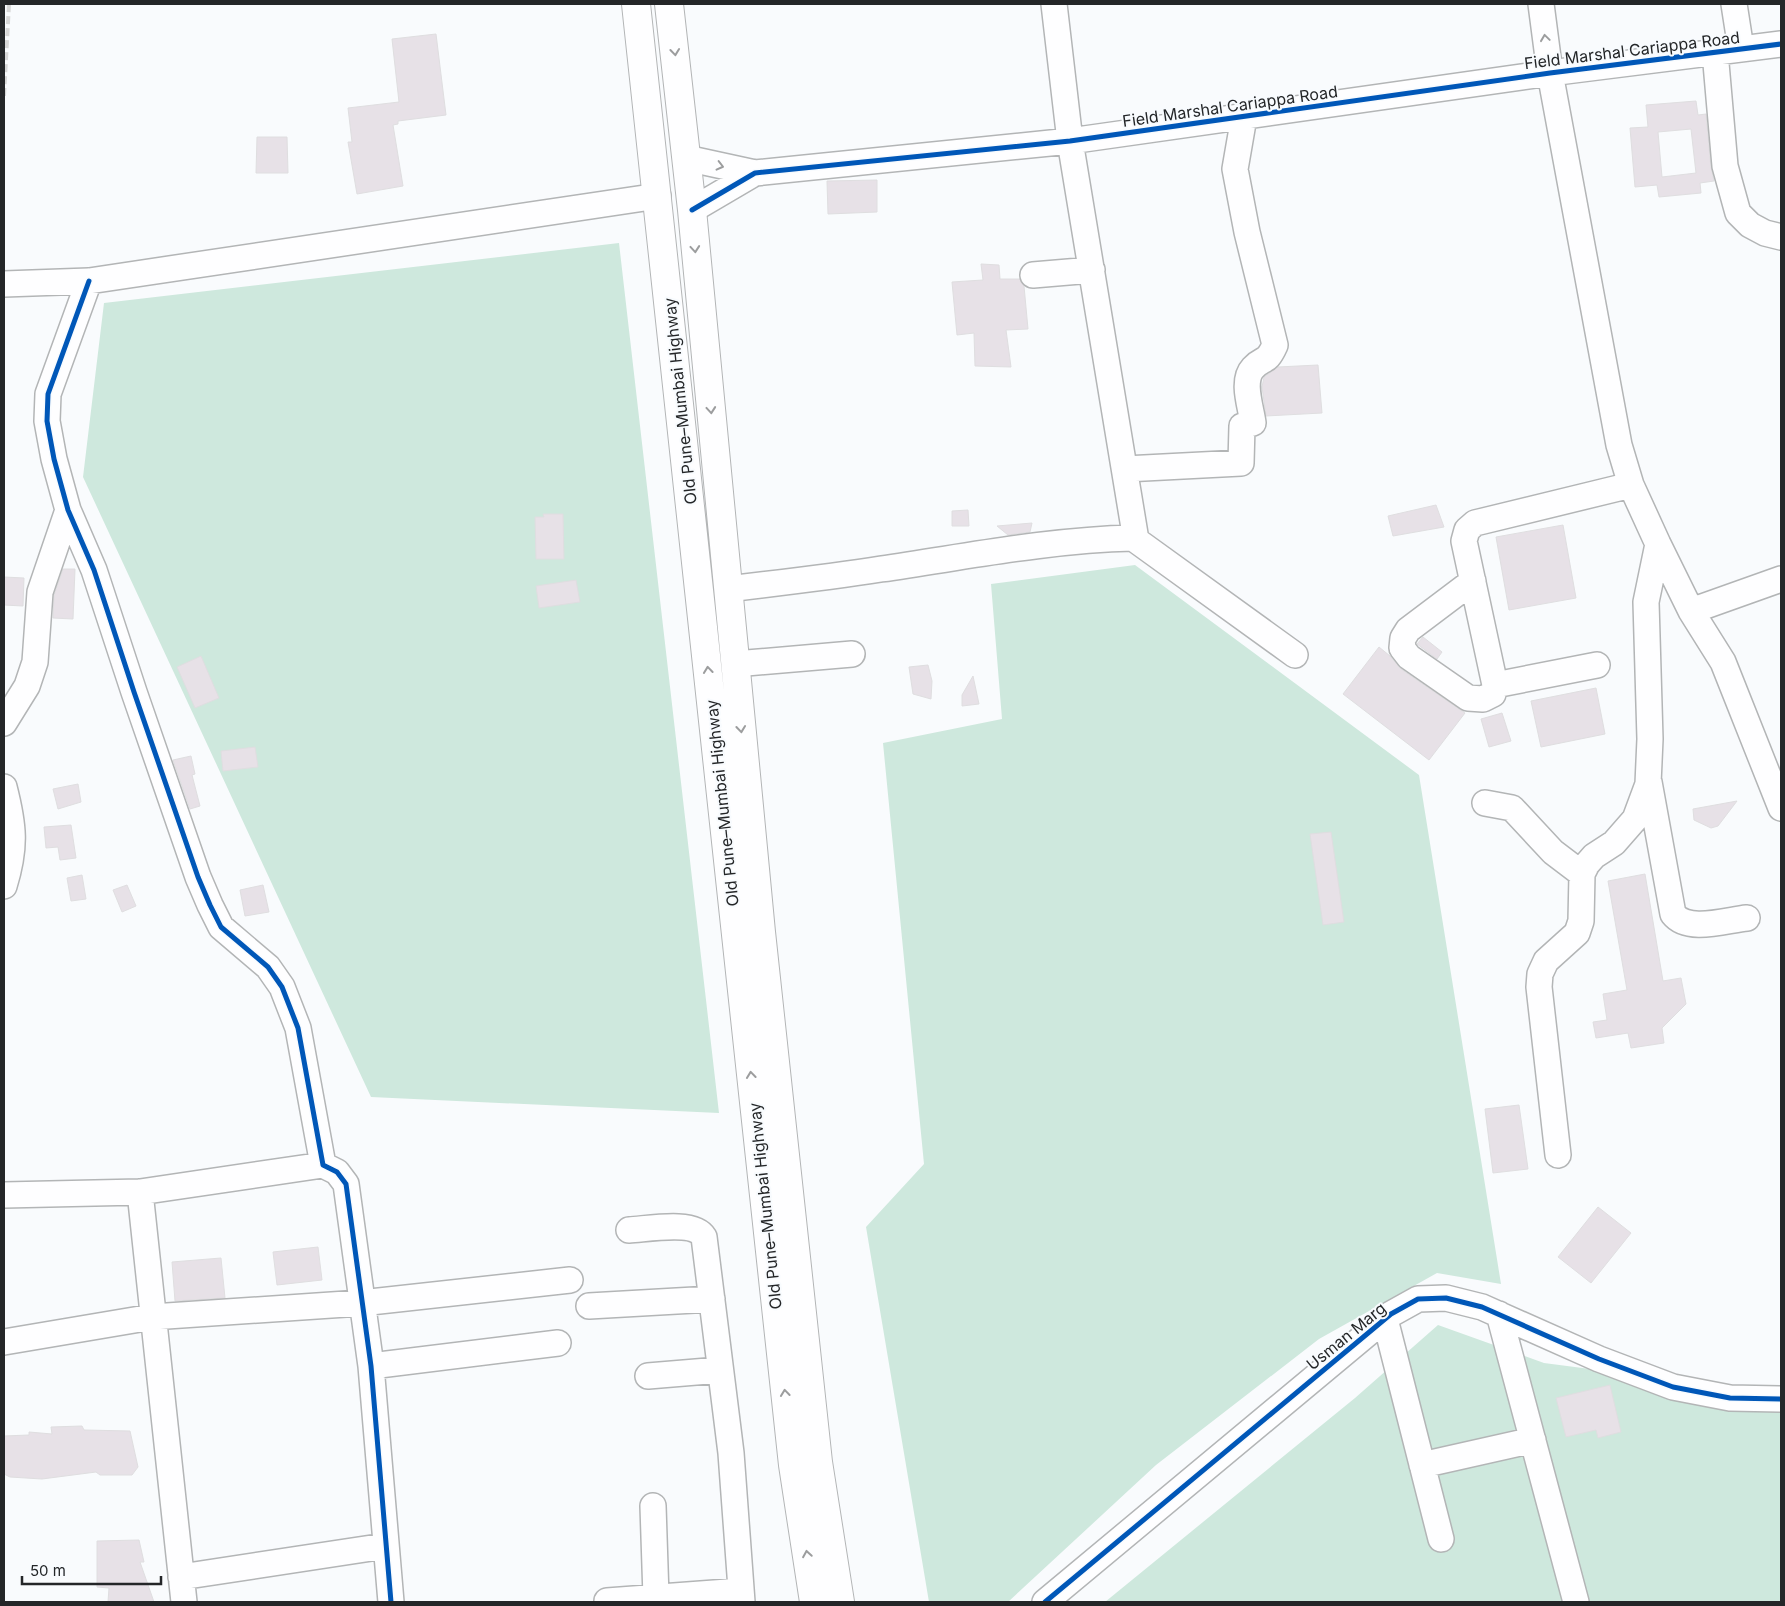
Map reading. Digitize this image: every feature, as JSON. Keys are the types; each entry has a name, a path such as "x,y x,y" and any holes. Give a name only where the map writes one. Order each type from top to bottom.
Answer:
{"highway":[{"name":"Old Pune–Mumbai Highway","path":"636,4 792,1465 814,1602"},
{"name":"Old Pune–Mumbai Highway","path":"669,4 692,210 735,664 818,1462 840,1602"}],"street":[{"path":"1054,4 1070,142 1136,540"},
{"path":"1541,4 1550,72 1619,446 1631,485 1658,544 1691,611 1723,662 1781,808"},
{"path":"1734,4 1741,49"},
{"name":"Field Marshal Cariappa Road","path":"692,210 755,173 1070,142 1550,72 1781,44"},
{"path":"1715,52 1725,166 1738,213 1750,225 1765,233 1781,237"},
{"path":"1125,470 1241,463 1242,426 1253,423 1248,377 1254,367 1269,359 1275,346 1247,232 1235,169 1244,117"},
{"path":"686,158 755,173"},
{"path":"4,284 89,281 658,196"},
{"path":"1032,276 1092,270"},
{"path":"89,281 48,394 47,421 54,459 68,510 94,570 137,702 198,877 210,905 221,927 268,967 282,987 293,1013 298,1028 323,1165"},
{"path":"1473,581 1408,630 1403,638 1402,648 1409,657 1468,698 1483,700 1493,694 1495,685 1473,581 1464,541 1466,530 1475,523 1631,485"},
{"path":"4,723 27,686 35,662 40,592 68,510"},
{"path":"728,589 881,569 994,551 1100,539 1136,540 1294,655"},
{"path":"1558,1154 1539,987 1540,974 1546,961 1577,933 1581,921 1582,874 1587,864 1594,856 1614,843 1634,819 1648,784 1650,739 1646,602 1658,544"},
{"path":"1691,611 1781,579"},
{"path":"735,664 852,654"},
{"path":"1495,685 1597,665"},
{"path":"1648,777 1673,914 1678,921 1690,925 1747,918"},
{"path":"4,787 13,820 13,844 4,886"},
{"path":"1486,803 1512,808 1553,852 1582,874"},
{"path":"4,1195 140,1192 323,1165 338,1172 346,1184 370,1366 391,1602"},
{"path":"140,1192 184,1602"},
{"path":"607,1601 656,1597 742,1597 731,1453 704,1237 701,1232 690,1227 629,1230"},
{"path":"4,1342 152,1317 361,1303 570,1280"},
{"name":"Usman Marg","path":"1046,1602 1385,1319 1418,1299 1446,1298 1482,1307 1599,1359 1673,1387 1730,1398 1781,1399"},
{"path":"589,1306 712,1300"},
{"path":"1499,1314 1576,1602"},
{"path":"1385,1319 1441,1539"},
{"path":"370,1366 558,1343"},
{"path":"648,1376 720,1370"},
{"path":"1422,1465 1532,1440"},
{"path":"653,1506 656,1597"},
{"path":"181,1577 386,1546"}],"green space":[{"path":"619,243 719,1113 371,1097 83,477 104,303"},
{"path":"1135,565 1419,775 1501,1284 1437,1273 1319,1339 1156,1465 1008,1602 929,1602 866,1227 924,1164 883,743 1002,719 991,584"},
{"path":"1438,1325 1544,1363 1781,1394 1781,1602 1105,1602 1355,1398"}],"building":[{"path":"436,34 446,115 398,121 398,124 393,125 403,186 357,194 348,142 352,142 348,108 399,102 392,39"},
{"path":"1696,101 1698,115 1706,114 1714,181 1700,183 1701,193 1659,197 1657,185 1635,187 1630,128 1648,127 1646,105","holes":["1691,129 1696,173 1662,177 1658,132"]},
{"path":"257,137 287,137 288,173 256,173"},
{"path":"877,180 877,212 828,214 827,181"},
{"path":"981,264 999,265 1000,279 1020,279 1024,286 1028,329 1006,330 1011,367 975,366 974,333 957,335 952,282 983,280"},
{"path":"1318,365 1322,413 1266,416 1262,387 1264,377 1278,367"},
{"path":"1436,505 1444,527 1393,536 1388,516"},
{"path":"968,510 969,526 952,526 952,511"},
{"path":"543,514 563,514 564,559 536,559 535,517 544,517"},
{"path":"1032,523 1030,532 1008,535 997,526"},
{"path":"1563,525 1576,598 1509,610 1496,537"},
{"path":"63,569 75,569 73,619 53,618 54,595"},
{"path":"4,577 24,578 23,606 4,605"},
{"path":"576,580 580,602 539,608 536,586"},
{"path":"1423,637 1442,652 1437,659 1417,644"},
{"path":"1379,647 1401,669 1465,713 1429,760 1343,694"},
{"path":"201,656 219,698 195,708 177,667"},
{"path":"928,665 932,681 931,699 913,694 909,667"},
{"path":"973,676 979,704 962,706 962,695"},
{"path":"1596,688 1605,734 1541,747 1531,701"},
{"path":"1502,713 1511,741 1489,747 1481,719"},
{"path":"255,747 258,767 223,771 221,751"},
{"path":"191,756 195,774 192,775 200,806 190,809 173,760"},
{"path":"78,784 81,802 58,809 53,789"},
{"path":"1737,801 1718,826 1711,828 1694,820 1693,809"},
{"path":"71,825 76,858 60,860 58,847 46,848 44,827"},
{"path":"1331,832 1344,922 1323,925 1310,834"},
{"path":"1645,874 1663,981 1681,978 1686,1004 1662,1028 1664,1043 1631,1048 1628,1033 1596,1038 1593,1022 1607,1020 1603,994 1627,990 1608,881"},
{"path":"82,875 86,899 71,901 67,878"},
{"path":"127,885 136,906 122,912 113,890"},
{"path":"263,885 269,912 245,916 240,890"},
{"path":"1519,1105 1528,1169 1493,1173 1485,1109"},
{"path":"1598,1207 1631,1233 1591,1283 1558,1257"},
{"path":"318,1247 322,1280 277,1285 273,1252"},
{"path":"221,1258 225,1298 175,1301 172,1262"},
{"path":"1610,1385 1621,1432 1598,1438 1596,1430 1566,1437 1556,1398"},
{"path":"82,1426 84,1430 130,1431 138,1467 132,1475 100,1475 96,1472 42,1479 10,1477 4,1474 4,1436 29,1435 29,1432 52,1434 51,1427"},
{"path":"139,1540 144,1562 140,1562 154,1602 108,1602 109,1588 97,1587 97,1541"}],"railway":[{"path":"4,96 9,4"}],"cycle path":[{"path":"692,210 755,173 1070,141 1550,73 1781,44"},
{"path":"89,281 48,394 47,421 54,459 68,510 94,570 198,877 221,927 268,967 282,987 298,1028 323,1165 337,1172 346,1184 371,1366 391,1602"},
{"path":"1045,1602 1391,1314 1418,1299 1446,1298 1482,1307 1599,1359 1673,1387 1730,1398 1781,1399"}]}
